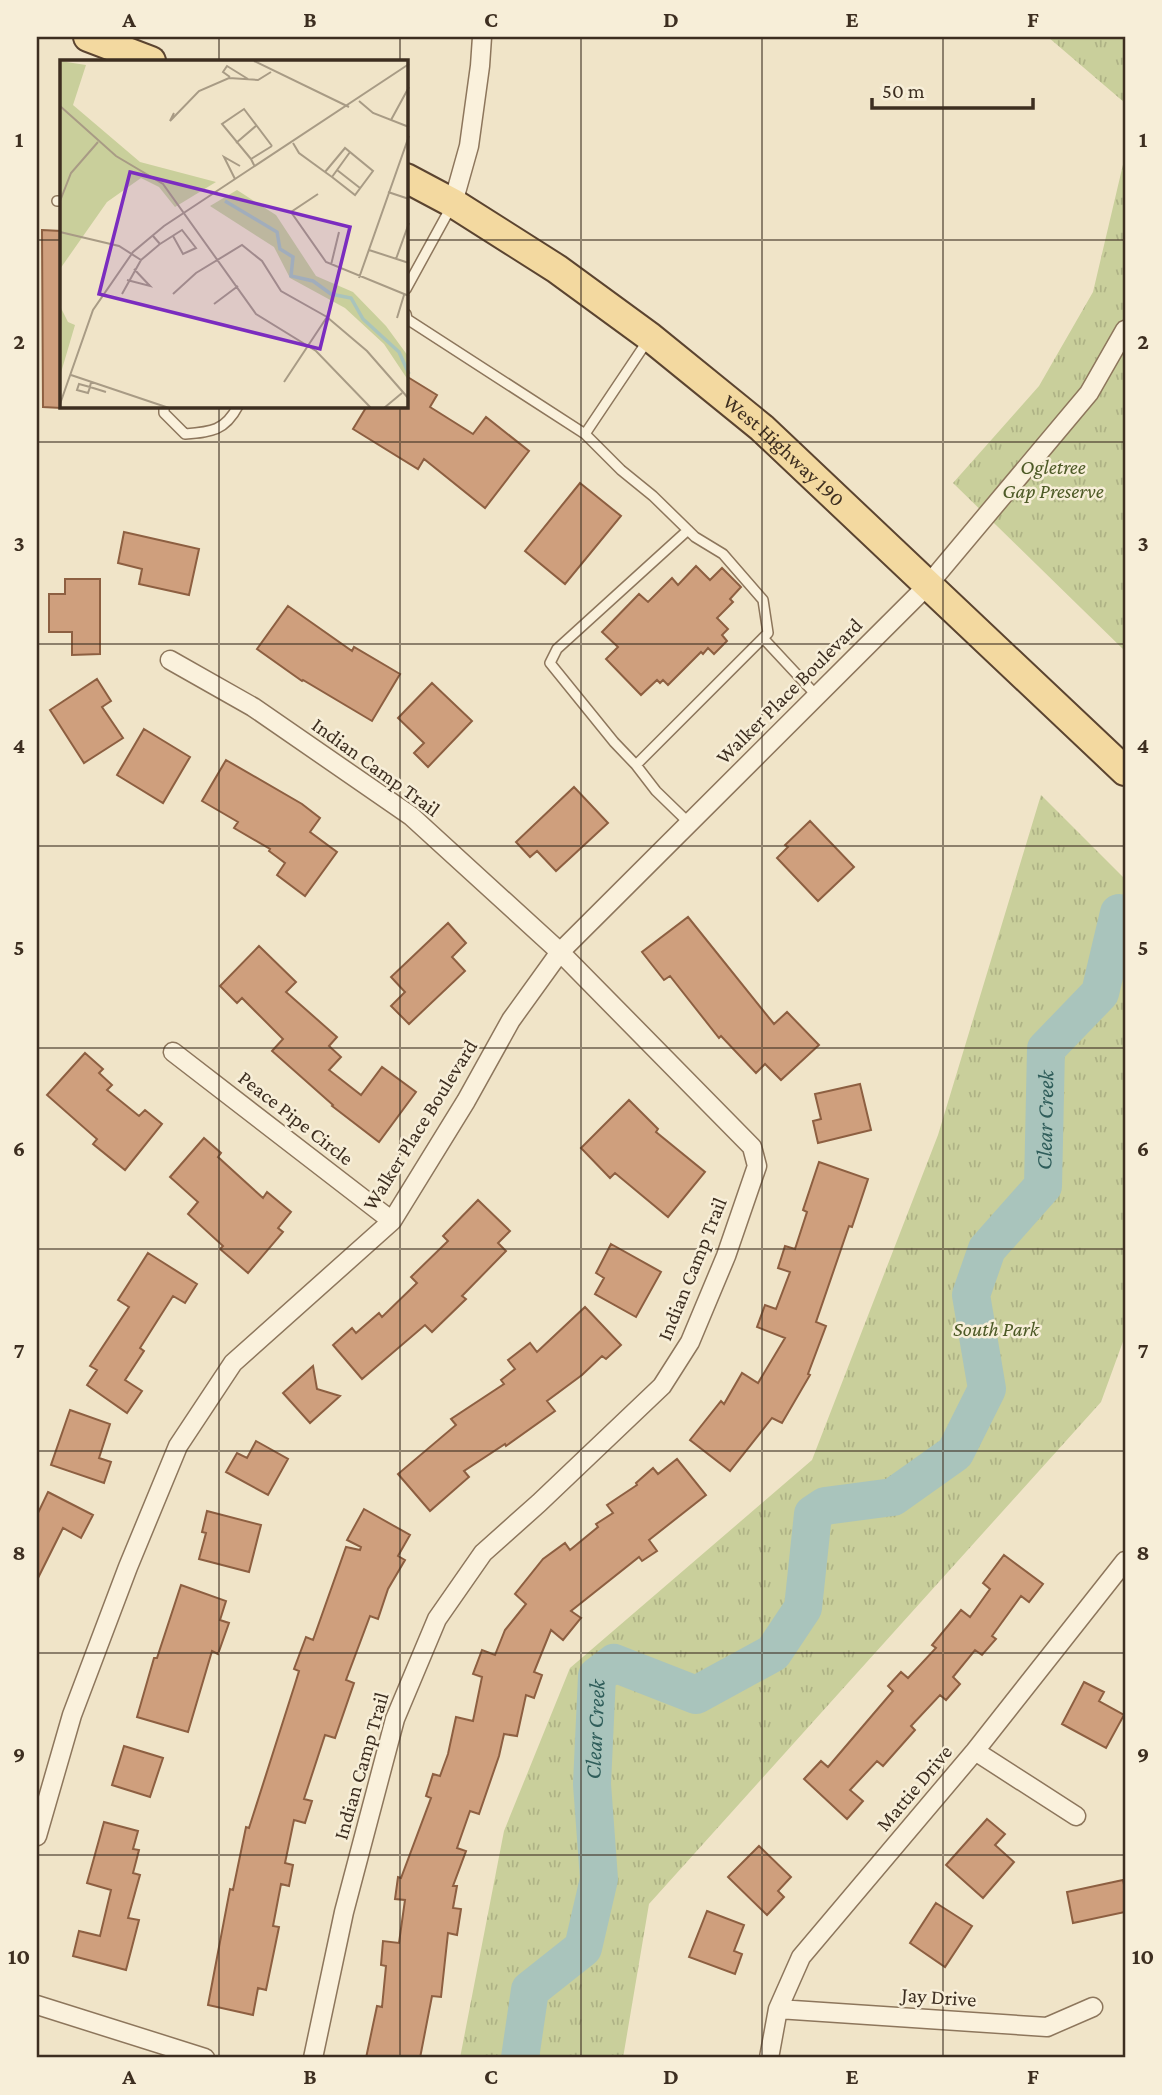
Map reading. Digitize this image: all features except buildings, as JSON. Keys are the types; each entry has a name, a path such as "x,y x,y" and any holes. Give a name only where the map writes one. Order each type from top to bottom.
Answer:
{"main road":[{"path":"88,37 148,60"},
{"name":"West Highway 190","path":"408,179 453,203 557,269 650,337 762,428 1125,771"}],"street":[{"path":"453,203 469,146 482,37"},
{"name":"Walker Place Boulevard","path":"37,1836 72,1715 128,1567 178,1446 233,1363 392,1221 466,1101 510,1020 560,952 928,584 1089,393 1125,330"},
{"name":"Indian Camp Trail","path":"170,660 253,707 411,816 560,952 752,1147 757,1166 726,1256 691,1342 662,1386 483,1553 438,1619 395,1719 344,1912 313,2058"},
{"name":"Peace Pipe Circle","path":"173,1052 392,1221"},
{"name":"Mattie Drive","path":"769,2058 778,2009 801,1957 975,1751 1125,1561"},
{"path":"975,1751 1076,1816"},
{"path":"37,2005 205,2058"},
{"name":"Jay Drive","path":"778,2009 1047,2027 1093,2007"}],"lane":[{"path":"408,285 453,203"},
{"path":"408,320 585,434 695,537 723,554 763,600 768,633 636,765"},
{"path":"585,434 650,337"},
{"path":"164,408 164,413 185,434 223,427 237,408"},
{"path":"688,530 557,649 551,663 656,791 689,824"},
{"path":"763,638 817,696"}],"green space":[{"path":"1048,37 1125,37 1125,103"},
{"name":"Ogletree Gap Preserve","path":"1125,156 1125,651 953,483 1039,386 1093,292"},
{"name":"South Park","path":"1041,795 1125,879 1125,1336 1101,1402 649,1904 623,2058 460,2058 504,1831 570,1668 812,1460 938,1135"}],"waterway":[{"name":"Clear Creek","path":"520,2058 530,1990 583,1948 599,1879 592,1784 597,1676 614,1663 696,1695 773,1653 803,1608 813,1514 825,1506 893,1497 955,1453 987,1389 971,1295 987,1249 1043,1186 1046,1049 1100,993 1119,913"}]}
